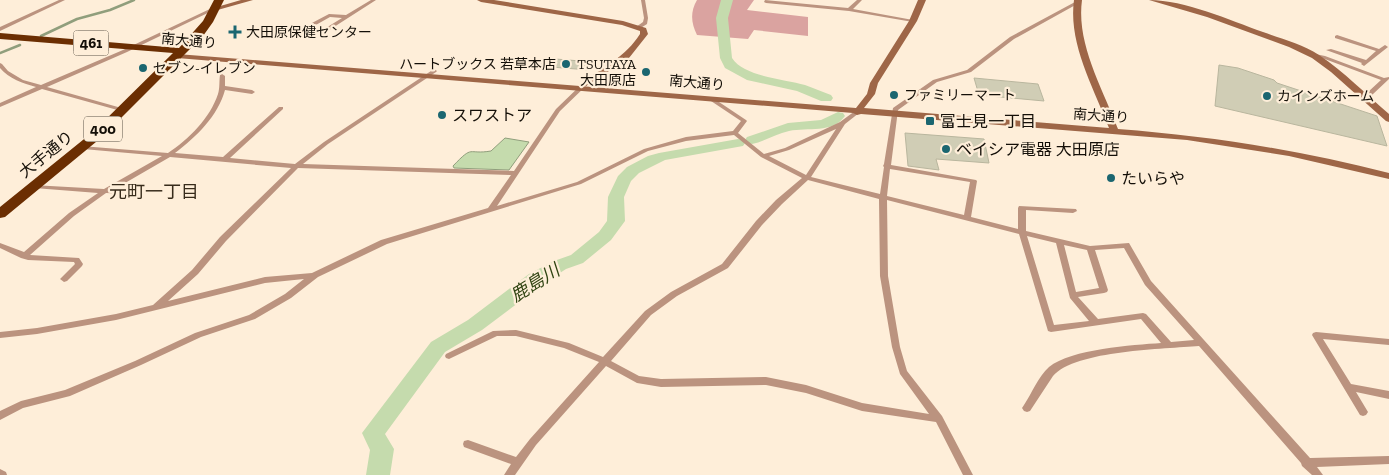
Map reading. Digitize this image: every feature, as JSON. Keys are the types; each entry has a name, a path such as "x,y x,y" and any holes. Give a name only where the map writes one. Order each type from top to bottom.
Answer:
{"highway":[{"name":"400","path":"180,53 204,28 216,4"},
{"name":"南大通り","path":"0,36 130,49"},
{"name":"南大通り","path":"0,41 180,53"},
{"name":"大手通り","path":"0,214 83,147 180,53"}],"street":[{"path":"0,30 63,0"},
{"path":"0,104 130,49 216,4 249,0"},
{"path":"346,17 329,14 312,25 311,29 321,33 374,0"},
{"path":"481,0 638,27 643,30 644,34 638,46 628,55 583,86 558,110 491,210"},
{"path":"638,27 645,23 646,18 643,0"},
{"path":"767,0 766,2 849,10 913,21"},
{"path":"849,10 860,0"},
{"path":"763,156 787,149 843,123 860,109 871,94 874,83 913,21 922,0"},
{"path":"1153,0 1210,16 1315,56 1389,119"},
{"path":"968,475 938,419 903,372 898,355 884,276 883,197 894,112 934,81 969,71 1012,38 1077,2 1078,30 1094,80 1114,129"},
{"path":"1337,37 1383,49 1357,70"},
{"path":"1329,50 1366,62"},
{"name":"南大通り","path":"180,53 894,112 1230,136 1389,170"},
{"path":"1315,56 1387,79"},
{"path":"0,65 6,72 21,81 123,110"},
{"path":"155,308 195,272 223,239 296,166 326,143 431,74"},
{"path":"24,256 87,203 170,154 208,121 224,88 222,76"},
{"path":"1361,94 1370,94 1387,79"},
{"name":"南大通り","path":"583,86 713,100 860,109"},
{"path":"224,88 252,92"},
{"path":"0,416 21,405 67,392 138,363 198,335 252,316 288,296 313,276 349,257 384,242 579,183 642,152 686,139 735,133 744,121 713,100"},
{"path":"225,160 281,108"},
{"path":"508,475 604,361 648,313 674,294 725,266 778,202 807,178 843,123"},
{"name":"南大通り","path":"1114,129 1232,142 1300,154 1389,176"},
{"path":"735,133 763,156 807,178 1059,242 1090,248 1126,245 1148,283 1318,475"},
{"path":"83,147 296,166 515,174"},
{"path":"886,166 974,182 967,218"},
{"path":"34,186 128,193"},
{"path":"1073,211 1022,208 1022,233 1051,329 1142,316 1169,346"},
{"path":"1059,242 1074,295 1096,323"},
{"path":"0,245 24,256 76,260 79,264 64,279"},
{"path":"1074,295 1104,290 1090,248"},
{"path":"0,335 37,331 155,308 265,280 313,276"},
{"path":"449,356 496,332 516,333 566,344 604,361 637,379 662,383 766,381 806,389 862,407 938,419"},
{"path":"1363,412 1316,335 1389,342"},
{"path":"1027,408 1053,369 1067,360 1103,353 1200,343"},
{"path":"1348,387 1389,395"},
{"path":"468,444 518,462"},
{"path":"1306,462 1389,460"}],"shaded area":[{"path":"697,0 754,0 747,10 808,17 808,36 754,30 748,39 697,35 692,17"},
{"path":"505,138 529,142 509,170 454,168 453,166 464,155 471,152 491,151"}],"building":[{"name":"ハートブックス 若草本店","path":"543,58 593,62 589,70 538,66"},
{"name":"カインズホーム","path":"1219,65 1238,68 1377,116 1387,146 1215,106"},
{"path":"974,78 1038,84 1044,101 979,95"},
{"name":"ベイシア電器 大田原店","path":"905,133 984,139 989,163 936,159 939,170 908,166"}],"waterway":[{"path":"41,36 77,19 110,10 134,0"},
{"name":"鹿島川","path":"727,0 722,18 726,58 730,65 752,77 801,88 826,98"},
{"path":"0,53 20,45"},
{"name":"鹿島川","path":"752,140 788,127 823,124 838,116"},
{"name":"鹿島川","path":"378,475 382,449 373,433 438,347 475,325 536,279 560,265 577,259 605,236 616,221 616,197 624,179 633,170 653,159 664,156 738,143"}],"place":[{"name":"大田原保健センター","path":"235,32"},
{"name":"ハートブックス 若草本店","path":"566,64"},
{"name":"セブン-イレブン","path":"143,68"},
{"name":"TSUTAYA 大田原店","path":"646,72"},
{"name":"ファミリーマート","path":"894,95"},
{"name":"カインズホーム","path":"1267,96"},
{"name":"スワストア","path":"442,115"},
{"name":"富士見一丁目","path":"930,121"},
{"name":"ベイシア電器 大田原店","path":"946,149"},
{"name":"たいらや","path":"1111,178"}],"district":[{"name":"元町一丁目","path":"154,192"}]}
